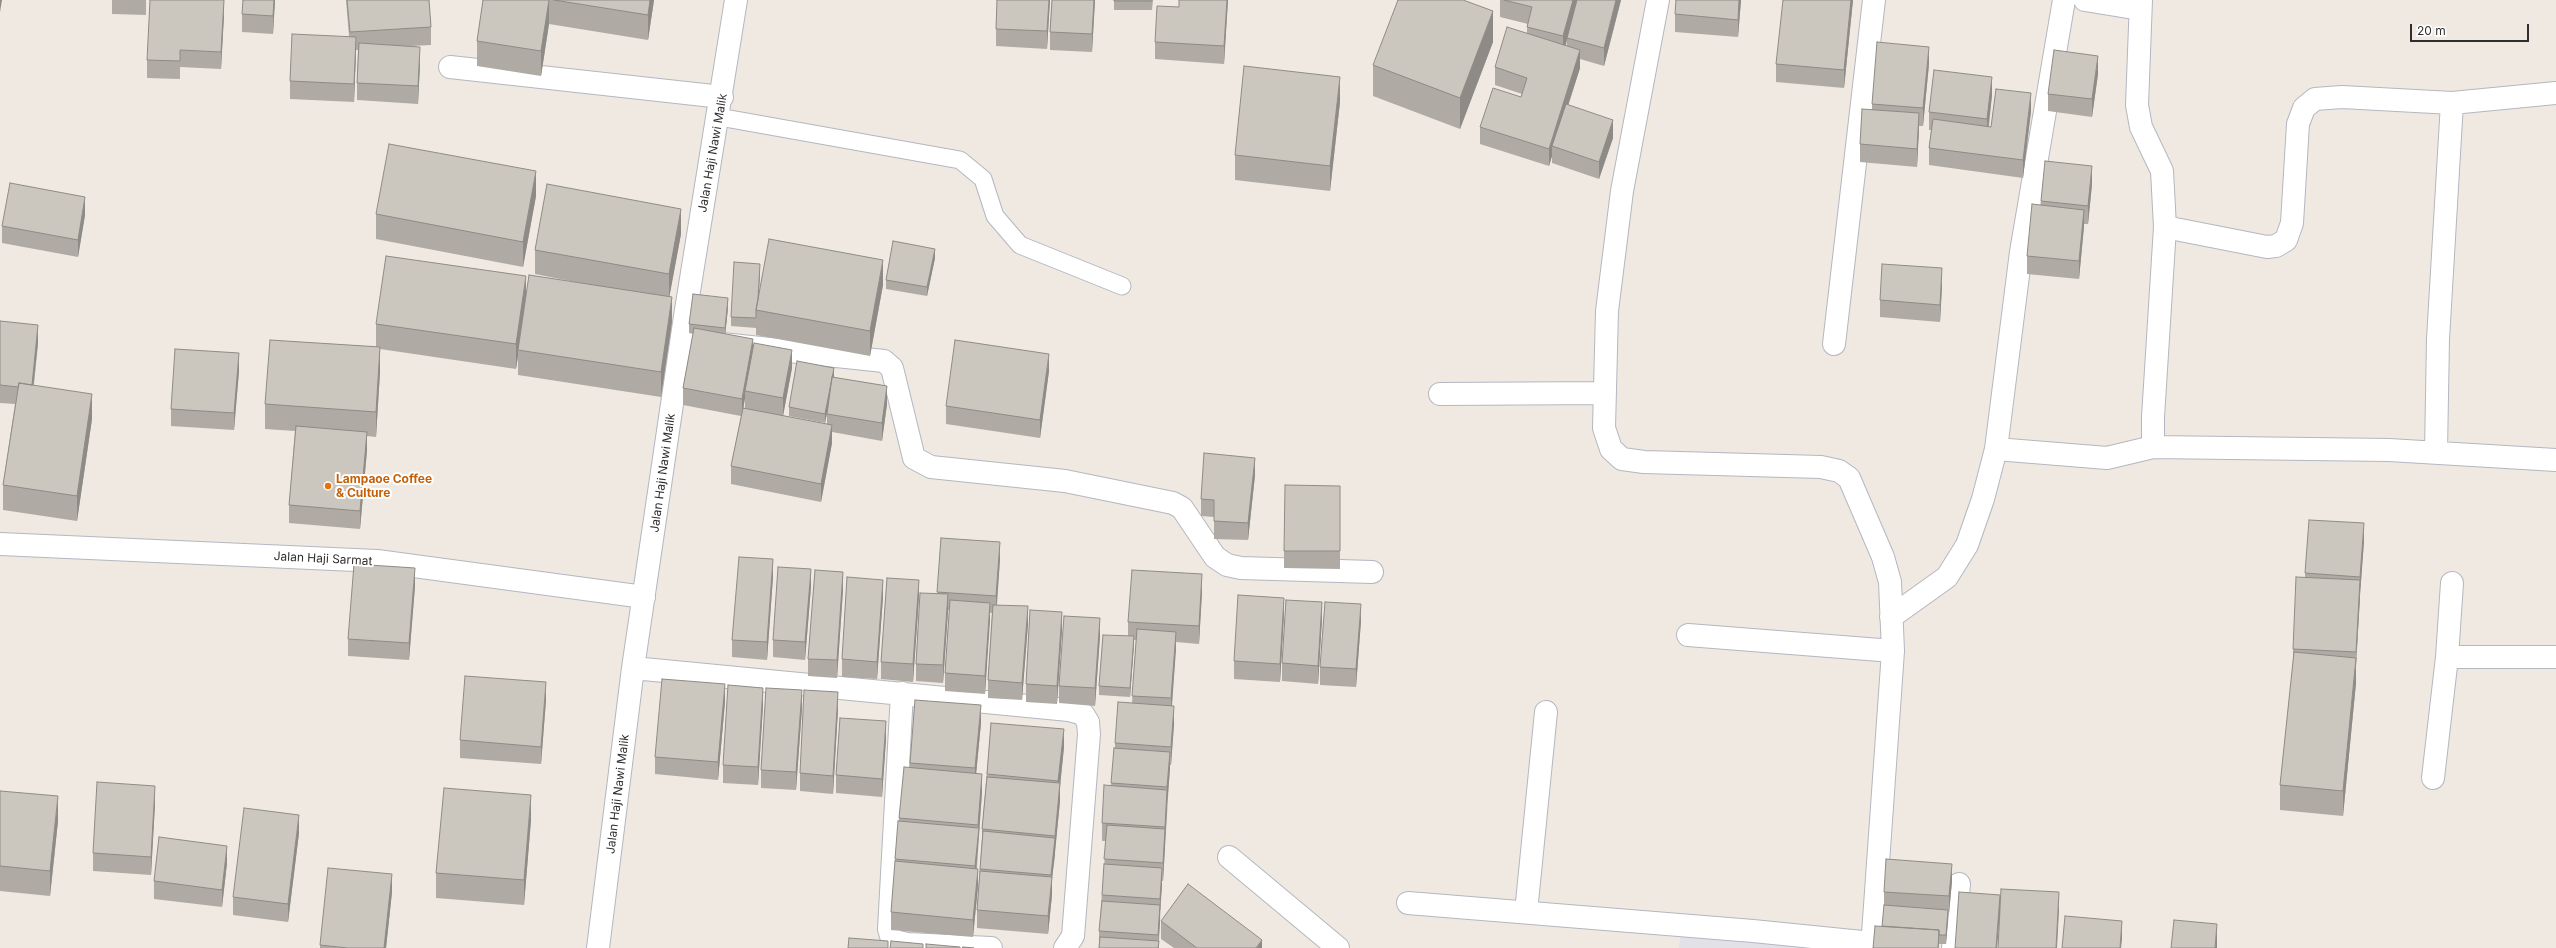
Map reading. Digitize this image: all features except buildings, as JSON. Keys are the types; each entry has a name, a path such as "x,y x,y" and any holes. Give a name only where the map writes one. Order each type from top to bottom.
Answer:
{"street":[{"name":"Jalan Haji Nawi Malik","path":"598,948 633,668 685,316 721,107 736,0"},
{"path":"1408,903 1526,912 1872,946 1893,651 1890,582 1883,556 1849,478 1839,471 1821,468 1644,462 1622,459 1612,449 1604,428 1607,311 1622,191 1658,0"},
{"path":"1834,344 1874,0"},
{"path":"1891,617 1947,577 1967,545 1983,499 1996,449 2021,252 2064,0"},
{"path":"2085,0 2141,4 2137,105 2141,126 2162,171 2165,227 2153,416 2153,447"},
{"path":"450,68 721,107"},
{"path":"2165,227 2266,247 2276,246 2286,240 2292,223 2298,124 2304,108 2315,99 2342,97 2452,102 2556,93"},
{"path":"2436,452 2438,339 2452,102"},
{"path":"664,312 685,316"},
{"path":"682,339 884,361 892,368 914,458 931,467 1065,481 1173,503 1182,508 1215,557 1227,565 1241,568 1372,572"},
{"path":"1440,394 1604,393"},
{"path":"1996,449 2107,458 2153,447 2436,452 2556,460"},
{"name":"Jalan Haji Sarmat","path":"0,544 377,561 644,597"},
{"path":"2433,778 2447,656 2452,583"},
{"path":"1688,635 1893,651"},
{"path":"2447,656 2556,658"},
{"path":"633,668 1069,710 1083,714 1088,722 1073,936 1065,948"},
{"path":"902,693 889,928 890,936 894,941 907,944 991,948"},
{"path":"1526,912 1546,712"},
{"path":"1230,857 1337,948"},
{"path":"1953,948 1959,884"}],"lane":[{"path":"721,107 960,160 983,179 995,216 1020,245 1122,286"}],"shaded area":[{"path":"1683,915 1842,948 1679,948"}],"place":[{"name":"Lampaoe Coffee & Culture","path":"328,486"}]}
